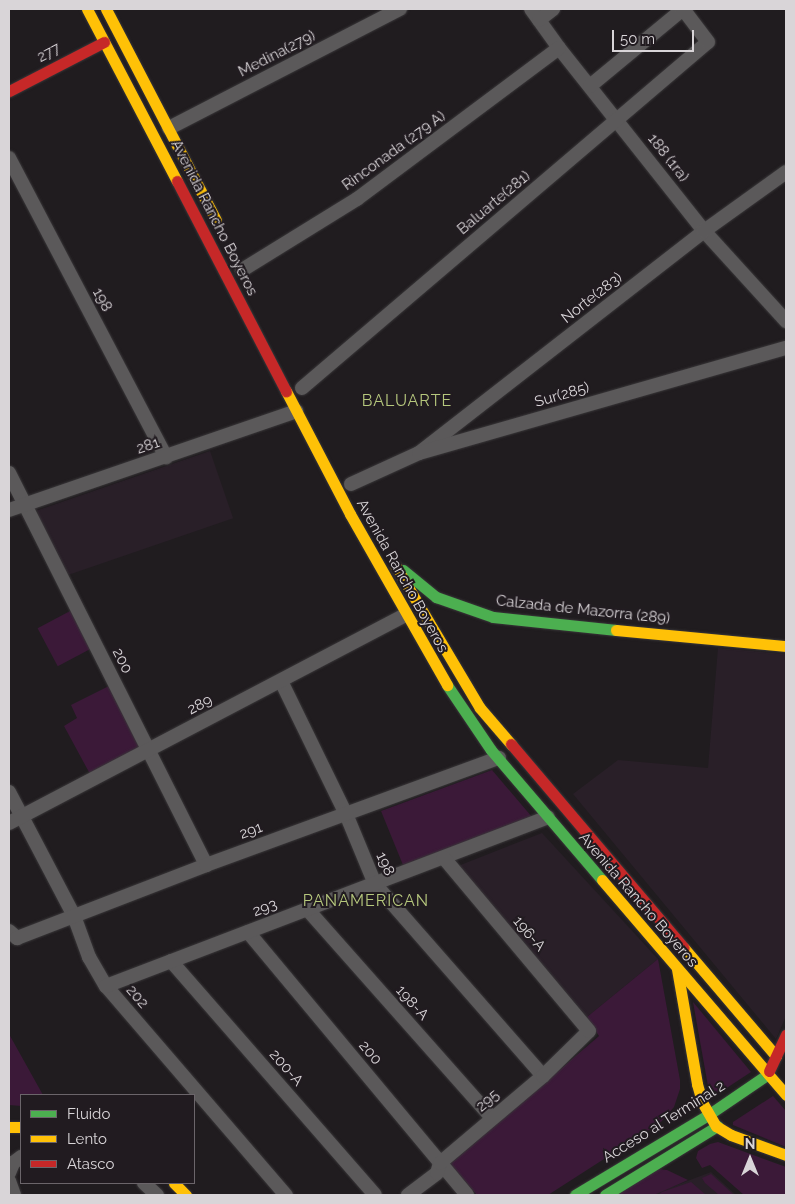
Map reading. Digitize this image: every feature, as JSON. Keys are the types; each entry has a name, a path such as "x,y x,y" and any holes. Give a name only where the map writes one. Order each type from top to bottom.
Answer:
{"main road":[{"name":"Avenida Rancho Boyeros","path":"87,9 405,616 459,704 499,758 548,817 768,1074 773,1087 786,1095"},
{"name":"Avenida Rancho Boyeros","path":"106,9 221,228"},
{"name":"277","path":"9,91 104,42"},
{"name":"Avenida Rancho Boyeros","path":"391,557 480,708 786,1069"},
{"name":"Calzada de Mazorra (289)","path":"391,557 436,597 493,616 534,624 786,646"},
{"path":"676,967 696,1084 708,1115 731,1135 786,1155"},
{"path":"768,1074 786,1035"},
{"path":"773,1087 779,1070 776,1056"},
{"name":"Acceso al Terminal 2","path":"575,1195 708,1115 768,1074"},
{"path":"684,1129 691,1116 696,1084"},
{"name":"Acceso al Terminal 2","path":"605,1195 720,1124"},
{"path":"175,1184 186,1195"}],"street":[{"name":"Medina(279)","path":"170,128 400,9"},
{"path":"535,14 553,9"},
{"path":"590,86 683,9"},
{"name":"Baluarte(281)","path":"302,388 708,42 683,9"},
{"name":"188 (1ra)","path":"535,14 559,48 704,231 786,321"},
{"name":"Rinconada (279 A)","path":"242,270 358,198 559,48"},
{"name":"198","path":"9,158 166,457"},
{"name":"Norte(283)","path":"419,453 704,231 786,172"},
{"name":"Sur(285)","path":"351,484 419,453 786,348"},
{"name":"281","path":"9,510 296,411"},
{"name":"200","path":"9,473 206,865"},
{"name":"289","path":"15,819 405,616"},
{"name":"198","path":"281,681 346,814 375,884 543,1076"},
{"name":"291","path":"12,934 74,916 206,865 499,758"},
{"name":"202","path":"9,792 15,819 74,916 89,957 106,986 286,1195"},
{"name":"293","path":"106,986 548,817"},
{"name":"196-A","path":"444,858 589,1031"},
{"name":"198-A","path":"308,910 492,1118"},
{"name":"200","path":"248,932 467,1195"},
{"name":"200-A","path":"171,961 376,1195"},
{"name":"295","path":"408,1195 437,1173 440,1163 543,1076 589,1031"},
{"path":"9,1173 13,1163 20,1157"},
{"path":"9,1180 14,1195"},
{"path":"145,1184 157,1195"}],"shaded area":[{"path":"210,451 233,518 60,578 37,511"},
{"path":"72,610 92,648 58,666 38,628"},
{"path":"718,648 786,654 786,1016 776,1039 573,794 618,760 708,768"},
{"path":"111,685 144,747 90,774 64,726 77,718 71,705"},
{"path":"492,770 532,817 403,865 381,811"},
{"path":"542,833 658,959 587,1017 458,866"},
{"path":"658,959 680,1080 680,1089 674,1107 660,1123 548,1195 477,1195 450,1164 599,1036 587,1017"},
{"path":"693,1002 751,1072 713,1097 710,1097"},
{"path":"9,1034 42,1094 20,1094 20,1106 9,1105"},
{"path":"773,1096 786,1111 786,1147 733,1125 733,1122"},
{"path":"718,1142 786,1167 786,1195 744,1195 710,1165 702,1168 696,1158 698,1151"},
{"path":"658,1169 667,1170 688,1180 654,1195 615,1195"},
{"path":"711,1172 736,1195 654,1195 661,1191"},
{"path":"711,1174 734,1195 719,1195 705,1183 702,1178"},
{"path":"691,1182 706,1195 658,1195 662,1192"}],"traffic: fast":[{"path":"403,570 436,597 493,617 616,630"},
{"path":"447,685 491,750 602,880"},
{"path":"575,1195 708,1115 768,1074"},
{"path":"605,1195 717,1126"}],"traffic: slow":[{"path":"87,9 177,181"},
{"path":"106,9 216,220"},
{"path":"286,391 350,514 447,685"},
{"path":"395,565 480,708 511,744"},
{"path":"616,630 786,646"},
{"path":"602,880 768,1074"},
{"path":"684,948 776,1056"},
{"path":"677,969 697,1084"},
{"path":"768,1074 786,1095"},
{"path":"697,1084 702,1102 716,1126 731,1135 786,1155"},
{"path":"9,1127 20,1127"},
{"path":"175,1184 186,1195"}],"traffic: jam":[{"path":"9,91 104,42"},
{"path":"177,181 286,391"},
{"path":"511,744 684,948"},
{"path":"769,1071 786,1035"}],"district":[{"name":"BALUARTE","path":"407,401"},
{"name":"PANAMERICAN","path":"366,901"}]}
